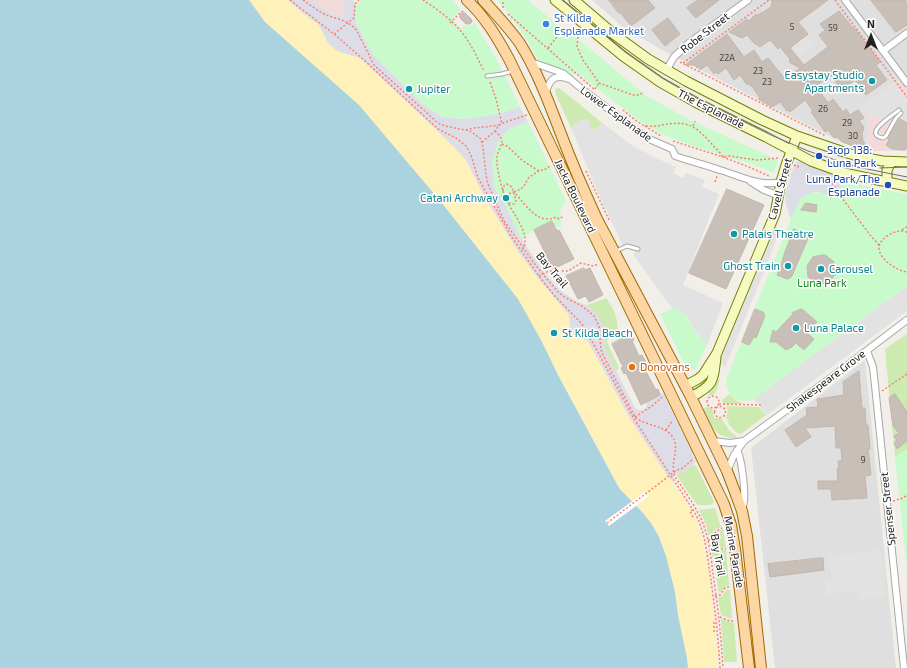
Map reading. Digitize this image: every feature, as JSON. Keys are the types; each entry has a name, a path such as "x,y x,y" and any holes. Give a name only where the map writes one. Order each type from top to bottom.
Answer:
{"main road":[{"name":"Jacka Boulevard","path":"467,0 482,15 491,27 523,87 674,399"},
{"name":"Jacka Boulevard","path":"483,0 503,21 519,42 529,61 540,83 583,189 597,219 685,386"},
{"path":"515,72 529,61"},
{"path":"523,87 527,80 531,78 535,78 540,83"},
{"path":"674,399 685,386"},
{"name":"Marine Parade","path":"685,386 727,471 742,511 747,536 761,668"},
{"path":"674,399 691,397"},
{"name":"Marine Parade","path":"674,399 724,504 733,532 749,668"}],"street":[{"name":"The Esplanade","path":"555,0 623,56 660,82 697,103 811,161 837,171 907,186"},
{"name":"The Esplanade","path":"574,0 620,39 666,71 762,120 797,136 860,157 879,161 907,162"},
{"name":"Robe Street","path":"666,71 674,57 689,43 748,0"},
{"path":"846,0 907,83"},
{"path":"883,51 907,33"},
{"name":"Lower Esplanade","path":"529,61 560,72 619,118 649,139 672,149 675,156 748,180 768,183 781,182"},
{"path":"660,82 666,71"},
{"name":"Lower Esplanade","path":"545,95 553,79 561,77 572,81"},
{"name":"Cavell Street","path":"685,386 703,375 717,353 774,218 781,182 797,136"},
{"path":"887,182 886,170 891,162"},
{"name":"Lower Esplanade","path":"748,180 764,190 779,196"},
{"name":"Shakespeare Grove","path":"727,471 731,460 744,441 907,320"},
{"name":"Spenser Street","path":"867,351 873,367 904,668"},
{"name":"Cavell Street","path":"691,397 711,383 714,377 717,353"},
{"path":"712,441 730,443 744,441"},
{"name":"Marine Parade","path":"737,450 740,456 744,490 742,511"}],"lane":[{"path":"487,76 515,72"},
{"path":"900,112 886,136 883,138 878,136 877,130 881,124 900,112"},
{"path":"614,252 627,246 638,250"}],"path":[{"path":"290,0 334,34 372,67 436,127 456,138 466,146 472,155 478,178 511,236 553,294 582,324 634,417 693,510 700,525 705,541 714,596 720,668"},
{"path":"303,0 325,14 354,26 374,65 438,123 445,126 466,130 481,139 482,142 495,131 499,125"},
{"path":"334,34 354,18 355,4 359,0"},
{"path":"423,0 440,12 450,23 460,30 487,76 496,99 502,124"},
{"path":"503,0 502,8 505,11 598,92"},
{"path":"684,63 769,0"},
{"path":"834,0 907,97"},
{"path":"450,23 461,12 466,10 468,12"},
{"path":"548,48 565,27"},
{"path":"578,37 579,51 583,60 599,83 633,95 639,95 644,92"},
{"path":"680,62 829,138"},
{"path":"595,89 599,83"},
{"path":"619,108 664,137"},
{"path":"466,130 499,125 535,112"},
{"path":"693,126 695,121"},
{"path":"436,127 438,123"},
{"path":"644,125 652,126 674,123 693,126 723,157"},
{"path":"495,131 501,137 502,144 497,157 497,163 503,191 524,233 525,244 522,252"},
{"path":"670,140 723,157 770,176"},
{"name":"Bay Trail","path":"482,142 488,184 504,221 559,293 582,306 594,316 599,326 600,350 612,376"},
{"path":"502,144 507,146 523,161 539,171"},
{"path":"723,157 729,156 757,160 778,158"},
{"path":"490,200 521,189 529,176 552,165"},
{"path":"826,174 838,193 879,245"},
{"path":"503,191 504,186 508,184 512,187 516,201 514,204 508,203"},
{"path":"514,192 529,210 538,217 552,219 556,217 559,219 564,216"},
{"path":"907,227 882,240 879,245 879,250 885,260 892,266 907,272"},
{"path":"901,231 907,232"},
{"path":"539,276 549,271 568,271 581,263 593,266 599,264"},
{"path":"876,394 907,374"},
{"path":"634,417 652,406 663,396 662,394"},
{"path":"708,403 709,398 714,396 718,399 719,404"},
{"path":"702,398 711,408 717,407 721,406 724,409 724,414 722,416 718,416 714,411 717,407 719,404"},
{"path":"719,404 762,407"},
{"path":"634,417 644,423 666,430 672,435 675,441 676,449 673,465 674,473"},
{"path":"666,430 675,418"},
{"path":"607,523 700,454"},
{"name":"Bay Trail","path":"674,473 675,477 699,514 708,540 719,617 723,668"},
{"path":"887,502 898,500 907,495"},
{"path":"693,510 690,511 694,519"},
{"path":"713,540 716,531 723,528"},
{"path":"705,541 713,540"},
{"path":"713,540 718,547 721,549 726,549"},
{"path":"714,596 720,595 725,588 731,586"},
{"path":"716,617 734,621"},
{"path":"714,632 714,622 716,622"}],"shaded area":[{"path":"288,0 311,0 330,13 343,17 345,7 343,2 346,0 353,0 356,5 355,22 374,56 424,105 440,116 463,119 481,117 498,114 520,107 528,122 509,129 501,137 497,144 492,162 495,189 504,203 522,240 545,273 565,294 592,308 599,316 603,326 605,349 635,408 643,410 646,407 646,402 663,393 696,462 684,472 677,473 671,480 629,417 588,341 574,335 570,330 569,315 537,277 515,247 483,194 466,160 361,59 333,48 328,43 319,25"},
{"path":"311,0 346,0 343,3 345,7 343,17 330,13"},
{"path":"592,0 907,0 907,74 860,107 869,120 867,151 839,141 662,50 624,28"},
{"path":"808,35 816,45 800,58 791,47"},
{"path":"907,74 907,151 867,151 869,120 860,107"},
{"path":"896,83 907,99 907,122 892,113 881,120 877,115 870,120 861,107"},
{"path":"589,119 592,130 598,128 602,123 633,146 676,167 673,173 683,178 686,173 705,180 702,187 719,194 683,285 723,303 707,345 693,328 687,316 681,311 672,308 634,256 634,250 624,248 599,195 571,128 580,120"},
{"path":"800,160 846,177 844,181 841,181 840,183 841,191 831,199 827,195 817,192 806,195 800,200 791,219 786,205 785,195 794,165"},
{"path":"776,226 779,232 725,368 720,361"},
{"path":"907,287 907,311 767,415 754,399"},
{"path":"865,360 896,668 775,668 751,448"},
{"path":"881,550 885,597 858,599 857,591 826,594 825,581 832,580 829,556"}],"green space":[{"path":"361,0 452,0 461,10 451,19 460,28 473,25 473,21 495,56 520,107 498,114 481,117 463,119 440,116 424,105 374,56 355,22 356,5"},
{"path":"497,0 528,0 566,32 583,43 645,95 690,120 778,160 774,173 741,160 740,161 687,144 662,134 641,122 576,72 573,76 540,63 524,35 506,9"},
{"path":"559,88 602,123 598,128 592,130 580,120 571,128 556,95 555,89"},
{"path":"528,122 566,201 560,211 561,227 556,227 553,220 531,232 522,240 496,190 493,181 492,164 498,141 503,135 508,130"},
{"name":"Luna Park","path":"841,181 907,194 907,287 754,399 748,401 738,400 730,395 726,386 726,380 795,209 804,196 813,192 831,198 841,191"},
{"path":"607,298 616,316 618,329 617,332 609,336 607,342 619,368 616,371 605,349 603,326 587,305"},
{"path":"672,308 685,314 695,332 707,345 695,370 686,367 660,314"},
{"path":"907,334 907,449 895,457 885,349"},
{"path":"720,378 715,393 710,396 708,393"},
{"path":"730,394 735,400 744,404 724,404 722,400"},
{"path":"726,406 759,407 766,415 741,434 738,434 730,426 726,417 728,411"},
{"path":"706,407 712,409 714,418 722,419 729,430 738,438 730,438 715,431 703,409"},
{"path":"907,449 907,568 895,457"},
{"path":"692,464 696,466 714,502 710,505 697,505 677,476 677,473 684,472"},
{"path":"715,508 721,527 716,529 709,538 706,525 699,510"},
{"path":"722,529 726,548 720,547 715,537"},
{"path":"710,542 712,542 717,549 726,550 729,585 719,593"},
{"path":"730,589 732,619 721,615 718,597 722,596 726,590"},
{"path":"721,619 734,623 737,661 724,662"}],"sand":[{"name":"St Kilda Beach","path":"249,0 288,0 319,25 328,43 333,48 361,59 466,160 483,194 515,247 537,277 569,315 570,330 574,335 588,341 629,417 693,513 703,541 707,561 718,668 688,668 675,592 666,556 659,537 643,513 619,488 541,340 265,22"}],"water":[{"path":"0,0 249,0 265,22 359,105 441,202 518,299 619,488 651,523 659,537 666,556 675,592 688,668 0,668"}],"pier":[{"path":"645,492 648,497 609,526 605,521"}],"building":[{"path":"609,0 648,0 655,8 631,26"},
{"path":"698,0 719,0 696,18 687,8"},
{"path":"771,0 828,0 798,22 808,34 790,48 804,65 828,47 819,35 825,30 820,24 839,11 880,62 876,65 887,80 866,95 855,80 841,90 831,75 816,86 828,103 833,99 843,112 846,109 850,115 858,110 864,118 859,121 864,127 862,134 863,141 870,152 842,142 838,137 834,138 828,130 825,132 811,112 813,111 805,100 790,112 788,110 787,111 780,102 772,107 758,99 760,98 751,85 750,86 749,83 747,85 740,75 734,80 726,68 718,74 716,72 714,74 707,65 700,70 699,67 697,68 695,65 685,65 727,34 744,57 754,50 762,62 768,58 785,79 800,68 789,62 790,59 780,47 778,49 770,40 760,47 747,35 742,38 729,32 747,19 749,21 756,14 757,16 772,6 771,4 773,3"},
{"path":"871,0 905,0 907,3 907,25 896,32"},
{"path":"462,13 465,13 472,20 471,23 466,24 460,18"},
{"path":"668,18 680,34 665,46 652,30"},
{"path":"900,119 907,123 907,147 905,150 892,149 886,145"},
{"name":"Palais Theatre","path":"727,189 764,205 726,289 689,273"},
{"path":"806,203 817,205 816,212 801,210"},
{"path":"552,221 557,231 559,230 574,259 553,269 534,230"},
{"path":"794,229 809,236 792,276 787,279 777,275"},
{"name":"Carousel","path":"825,255 834,262 836,273 829,283 817,284 808,277 807,266 813,257"},
{"path":"584,268 585,270 590,268 603,295 589,302 586,296 578,299 566,276"},
{"path":"755,309 763,312 765,316 756,338 754,337 749,345 742,342"},
{"name":"Luna Palace","path":"802,309 817,322 807,333 814,339 804,350 796,343 786,350 776,342 770,342 773,330 776,332 793,314 792,313"},
{"path":"631,334 634,340 632,341 639,356 642,355 648,366 644,368 656,390 658,389 660,395 641,405 626,373 624,374 621,368 623,367 612,344"},
{"path":"859,371 862,408 865,408 870,449 868,449 871,475 865,476 867,498 832,500 831,489 818,489 818,481 838,481 838,461 842,461 841,448 836,448 835,426 805,428 811,437 796,447 785,430 807,415 806,408 818,407 817,399 844,395 843,382"},
{"path":"895,394 907,412 907,441 897,449 894,443 897,440 894,436 899,433 893,426 889,398"},
{"path":"823,558 824,570 770,577 768,564"}],"tram line":[{"path":"562,0 625,52 662,78 700,100 771,135 808,151 857,167 907,177"},
{"path":"880,168 907,167"}],"place":[{"name":"St Kilda Esplanade Market","path":"546,24"},
{"name":"Easystay Studio Apartments","path":"872,81"},
{"name":"Jupiter","path":"409,89"},
{"name":"Stop 138: Luna Park","path":"819,156"},
{"name":"Luna Park/The Esplanade","path":"888,185"},
{"name":"Catani Archway","path":"506,198"},
{"name":"Palais Theatre","path":"734,234"},
{"name":"Ghost Train","path":"788,266"},
{"name":"Carousel","path":"821,269"},
{"name":"Luna Palace","path":"796,328"},
{"name":"St Kilda Beach","path":"554,333"},
{"name":"Donovans","path":"632,367"}]}
